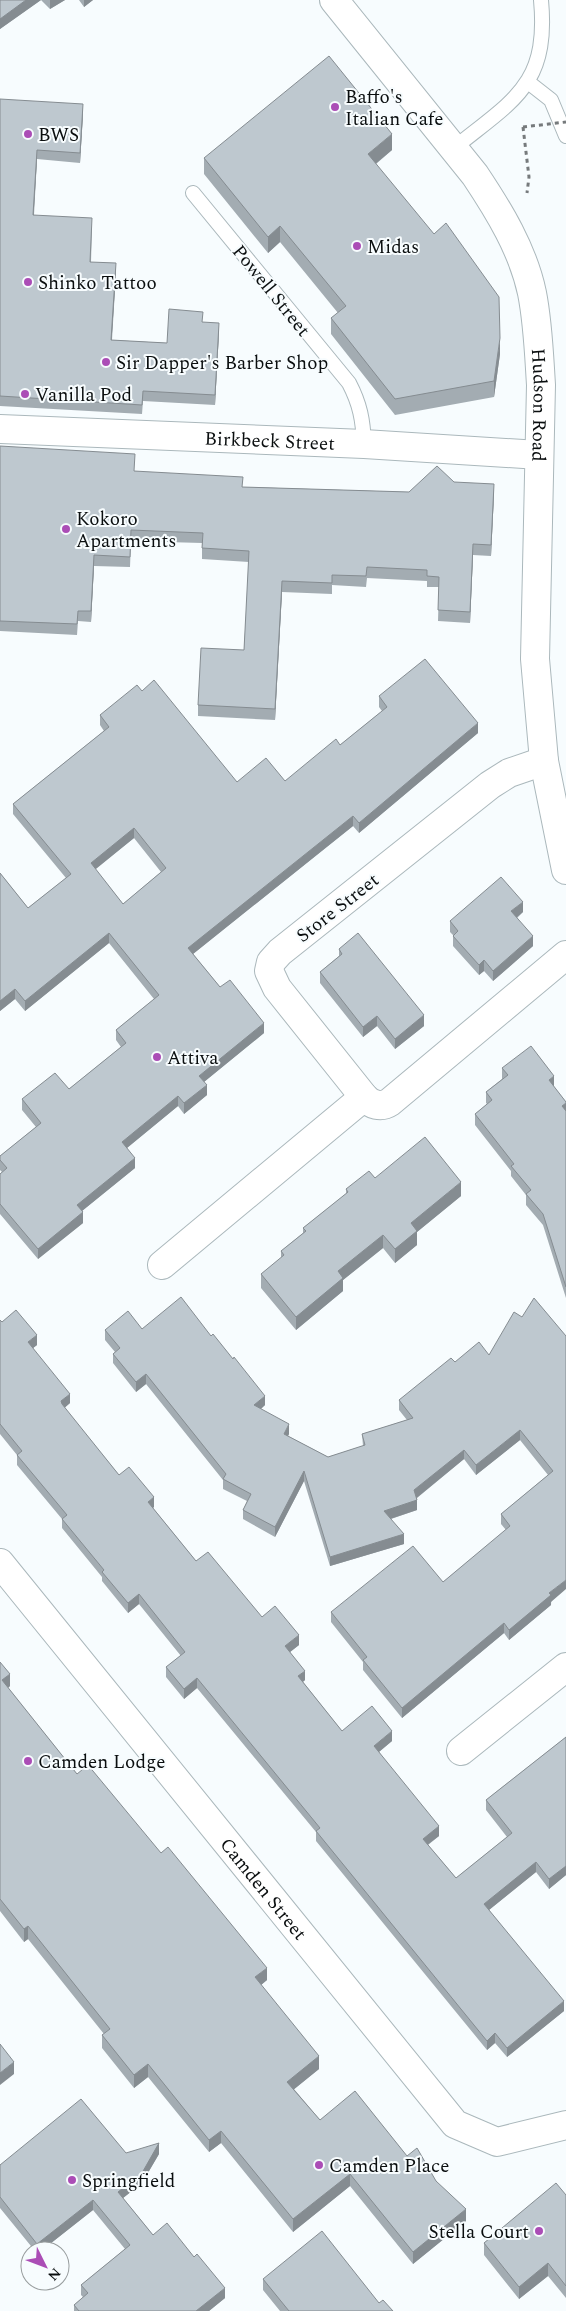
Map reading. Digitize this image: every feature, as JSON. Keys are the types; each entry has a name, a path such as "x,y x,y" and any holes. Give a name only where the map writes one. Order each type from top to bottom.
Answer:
{"street":[{"name":"Hudson Road","path":"334,0 475,175 512,237 530,286 539,347 541,385 535,659 544,761 566,870"},
{"name":"Birkbeck Street","path":"0,429 364,444 538,455"},
{"name":"Store Street","path":"364,1097 277,988 269,971 271,962 280,952 490,785 509,773 544,761"},
{"path":"162,1265 364,1097 375,1105 383,1105 390,1102 566,955"},
{"name":"Camden Street","path":"0,1563 455,2124 497,2142 566,2125"},
{"path":"461,1750 566,1667"}],"lane":[{"path":"453,149 513,100 528,82 538,63 542,42 541,0"},
{"path":"528,82 551,100 566,136"},
{"name":"Powell Street","path":"193,193 349,383 358,400 363,424 364,444"}],"path":[{"path":"527,193 528,177 523,127 566,122"}],"building":[{"path":"0,0 26,0 0,19"},
{"path":"329,56 392,134 368,154 434,234 446,223 499,297 500,338 494,381 395,399 331,318 346,306 280,226 268,237 204,158"},
{"path":"0,99 83,104 80,153 37,150 33,215 92,218 90,262 116,263 111,340 167,343 169,309 203,312 202,322 219,323 215,395 143,391 142,405 0,396"},
{"path":"0,446 135,454 134,471 243,477 242,487 409,492 437,466 454,482 494,484 491,545 473,544 470,612 438,610 439,577 427,576 427,570 367,567 366,576 332,575 332,583 282,581 275,709 198,705 201,648 244,650 249,551 202,548 203,533 131,530 130,557 94,555 91,611 78,611 77,624 0,621"},
{"path":"425,659 478,723 359,823 353,816 188,948 220,987 230,980 264,1023 199,1076 207,1085 184,1103 178,1096 122,1142 135,1158 77,1205 83,1212 38,1249 0,1204 0,1174 7,1168 0,1160 0,1156 41,1123 22,1099 55,1073 69,1089 126,1043 116,1030 159,995 109,933 25,1001 15,989 0,1001 0,873 28,908 71,874 13,804 109,727 100,715 137,685 142,691 154,680 237,782 266,758 285,781 336,739 340,745 387,707 379,696","holes":["134,828 166,868 123,904 91,863"]},
{"path":"501,877 523,902 511,911 533,936 493,971 484,960 479,965 453,936 458,931 450,921"},
{"path":"358,933 424,1015 395,1039 377,1016 363,1027 320,972 342,954 339,949"},
{"path":"531,1046 554,1076 549,1080 566,1102 562,1106 566,1111 566,1287 543,1214 526,1194 531,1190 511,1166 514,1164 475,1114 492,1100 486,1092 508,1075 502,1068"},
{"path":"425,1137 461,1182 411,1223 417,1231 395,1249 383,1235 338,1271 343,1278 296,1317 261,1274 284,1255 281,1251 306,1231 303,1228 348,1192 346,1189 369,1171 375,1178"},
{"path":"181,1297 211,1336 213,1334 233,1359 234,1357 265,1396 254,1405 289,1424 284,1434 328,1457 365,1445 362,1434 413,1418 399,1400 451,1358 455,1362 479,1342 489,1355 514,1312 522,1317 534,1298 566,1336 566,1580 509,1630 504,1623 402,1708 363,1660 367,1657 331,1612 413,1546 443,1582 510,1526 501,1514 553,1471 520,1430 476,1465 464,1450 414,1490 417,1500 384,1511 404,1534 330,1557 304,1471 275,1527 243,1510 251,1494 223,1479 226,1474 146,1374 136,1382 113,1354 120,1348 105,1330 128,1311 142,1329"},
{"path":"16,1310 37,1335 28,1342 70,1394 61,1401 62,1404 119,1475 129,1467 154,1497 148,1502 196,1561 208,1552 262,1617 275,1606 299,1635 285,1646 305,1671 298,1676 342,1731 372,1706 392,1731 374,1746 439,1826 423,1839 456,1878 512,1833 486,1800 566,1737 566,1866 549,1879 536,1862 484,1904 564,2001 507,2048 495,2033 487,2041 316,1831 320,1828 197,1678 184,1689 166,1667 185,1652 139,1594 128,1603 102,1572 104,1570 62,1519 67,1515 17,1455 22,1451 0,1424 0,1320 2,1322"},
{"path":"0,1662 10,1674 2,1680 77,1774 88,1765 161,1853 168,1847 267,1968 255,1977 319,2056 287,2082 320,2120 355,2091 407,2156 417,2148 436,2181 466,2209 413,2252 350,2174 293,2219 221,2131 209,2140 148,2064 134,2075 102,2035 110,2029 28,1926 24,1929 0,1899"},
{"path":"0,2044 14,2062 0,2073"},
{"path":"81,2099 126,2153 159,2143 142,2173 118,2192 153,2235 167,2223 194,2257 197,2254 225,2288 196,2311 79,2311 74,2305 88,2293 81,2285 130,2245 93,2200 41,2241 35,2241 0,2197 0,2165"},
{"name":"Stella Court","path":"556,2183 566,2195 566,2286 548,2263 519,2287 484,2243"},
{"path":"322,2231 379,2303 383,2300 393,2311 289,2311 263,2279"}],"place":[{"name":"Baffo's Italian Cafe","path":"335,107"},
{"name":"BWS","path":"28,134"},
{"name":"Midas","path":"357,246"},
{"name":"Shinko Tattoo","path":"28,282"},
{"name":"Sir Dapper's Barber Shop","path":"106,362"},
{"name":"Vanilla Pod","path":"25,394"},
{"name":"Kokoro Apartments","path":"66,529"},
{"name":"Attiva","path":"157,1057"},
{"name":"Camden Lodge","path":"28,1761"},
{"name":"Camden Place","path":"319,2165"},
{"name":"Springfield","path":"72,2180"},
{"name":"Stella Court","path":"539,2231"}]}
